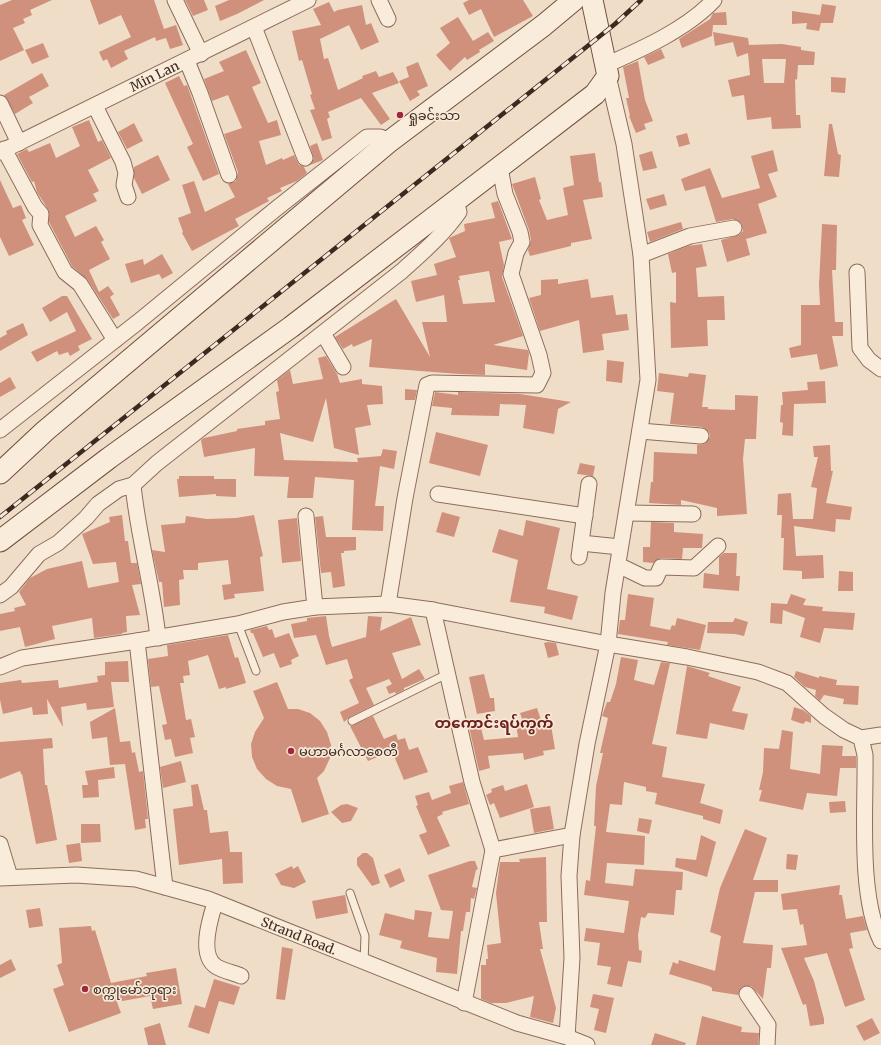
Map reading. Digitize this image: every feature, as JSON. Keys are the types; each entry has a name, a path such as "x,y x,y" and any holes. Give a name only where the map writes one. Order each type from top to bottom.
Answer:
{"main road":[{"path":"0,473 45,432 390,141 544,25 574,0"},
{"path":"0,541 110,458 291,327 595,94 607,71 592,0"}],"street":[{"path":"175,0 201,54"},
{"name":"Min Lan","path":"2,150 187,61 308,0"},
{"path":"379,0 388,19"},
{"path":"578,1042 572,958 569,876 572,835 587,744 608,644 620,547 627,513 648,380 641,255 624,144 607,71 694,18 714,0"},
{"path":"254,27 305,158"},
{"path":"187,61 229,175"},
{"path":"0,103 19,143"},
{"path":"95,106 124,162 126,173 124,185 128,198"},
{"path":"0,430 115,340 367,137 380,137 390,141"},
{"path":"2,150 35,207 41,214 40,225 65,272 80,284 115,340"},
{"path":"388,604 405,498 427,385 432,383 537,385 543,373 539,355 511,274 516,253 522,242 520,232 505,194 500,168"},
{"path":"0,595 11,587 39,554 58,543 86,518 98,504 119,489 133,485 157,463 402,271 437,239 459,212 456,201"},
{"path":"277,208 290,225"},
{"path":"641,255 690,236 734,228"},
{"path":"857,272 860,348 869,360 881,369"},
{"path":"322,334 343,367"},
{"path":"640,431 701,436"},
{"path":"589,484 580,550 620,547"},
{"path":"133,485 135,507 156,618 158,638"},
{"path":"438,494 585,516"},
{"path":"627,513 693,514"},
{"path":"306,516 315,607"},
{"path":"618,565 645,578 656,578 661,567 694,568 718,546"},
{"path":"0,667 22,658 158,638 238,624 283,612 315,607 388,604 433,610 608,644 687,657 758,672 774,677 793,687 824,716 844,730 861,738 881,735"},
{"path":"433,610 472,782 493,850 464,1002"},
{"path":"138,641 165,887"},
{"path":"861,738 865,755 867,889 871,914 881,941"},
{"path":"493,850 572,835"},
{"path":"0,844 5,878"},
{"name":"Strand Road.","path":"5,878 76,875 136,879 165,887 215,903 517,1023 578,1042"},
{"path":"215,903 206,940 210,959 216,967 241,976"},
{"path":"747,994 768,1025 767,1045"}],"lane":[{"path":"238,624 256,671"},
{"path":"352,721 447,674"},
{"path":"350,893 365,936 364,963"}],"building":[{"path":"12,0 52,0 30,10 32,15 23,19 25,23 13,28 24,50 0,61 0,5"},
{"path":"90,0 154,0 164,29 176,25 183,45 170,49 166,38 156,41 155,37 124,51 128,59 111,68 107,59 103,61 99,52 131,37 121,15 99,25"},
{"path":"185,0 204,0 208,10 193,16"},
{"path":"229,0 264,0 220,21 215,6"},
{"path":"469,0 523,0 533,16 494,37 481,9 469,15 463,3"},
{"path":"329,2 334,12 362,5 366,25 371,23 379,42 361,50 349,25 320,39 324,59 328,58 338,90 363,78 362,76 376,71 379,77 393,72 399,83 372,93 390,119 381,125 361,98 328,112 330,117 327,119 332,138 322,141 310,110 315,109 310,95 312,94 302,60 299,61 292,31 321,25 313,9"},
{"path":"822,4 836,6 833,23 821,23 819,31 806,29 807,23 792,24 792,11 820,15"},
{"path":"726,12 727,25 713,25 712,36 682,48 679,39 710,19 713,13"},
{"path":"458,17 473,41 488,32 494,41 479,50 480,52 467,60 465,57 450,71 436,55 450,43 440,28"},
{"path":"713,32 748,38 749,45 782,44 801,47 801,50 815,52 814,65 798,65 797,80 795,79 796,115 800,115 801,128 772,129 771,117 747,120 744,95 732,97 728,80 750,75 748,53 737,57 733,42 715,46","holes":["762,59 786,59 784,83 764,83"]},
{"path":"43,43 49,57 32,64 25,50"},
{"path":"661,49 665,58 648,65 644,57"},
{"path":"246,50 261,83 252,87 268,123 277,120 281,135 259,141 266,165 282,158 283,160 294,155 299,165 306,167 304,167 307,173 297,181 280,188 282,191 267,198 269,201 235,219 239,226 192,251 182,233 183,232 178,218 191,213 182,185 194,181 205,212 235,197 228,184 236,181 238,172 224,134 242,128 228,95 212,101 204,79 224,71 219,62"},
{"path":"638,61 645,100 653,121 644,124 646,129 636,133 629,116 626,98 629,98 623,67"},
{"path":"418,62 428,86 417,91 420,95 410,101 399,81 409,77 406,67"},
{"path":"42,73 49,86 29,97 33,103 15,114 4,95"},
{"path":"179,76 184,86 187,85 219,174 203,181 187,147 193,144 165,83"},
{"path":"831,77 846,78 845,93 831,92"},
{"path":"89,120 98,142 102,140 111,158 88,170 99,191 93,194 97,201 65,216 75,237 96,226 104,240 101,242 110,259 89,270 99,292 108,286 114,294 110,297 120,315 113,319 87,279 72,266 49,222 49,211 37,192 34,181 32,182 17,154 27,149 29,152 50,143 56,158 80,146 72,127"},
{"path":"134,123 143,141 127,149 118,132"},
{"path":"829,124 832,124 838,154 841,155 839,177 824,176"},
{"path":"687,133 690,144 679,147 676,136"},
{"path":"317,143 323,160 310,165 314,159 310,146"},
{"path":"773,150 778,171 768,174 777,197 758,204 767,233 746,239 750,255 727,262 721,240 739,235 743,231 741,223 733,219 716,222 705,186 685,191 681,179 710,168 722,198 760,188 751,156"},
{"path":"652,151 657,168 643,171 639,155"},
{"path":"595,153 599,182 601,182 603,197 583,200 592,239 571,243 571,246 530,256 528,250 531,240 529,230 512,184 535,177 541,199 539,200 547,220 568,215 563,188 574,185 570,156"},
{"path":"158,155 170,180 142,194 134,178 134,167"},
{"path":"0,180 13,208 21,205 26,218 22,220 34,245 9,256 0,237"},
{"path":"664,194 667,205 650,210 646,199"},
{"path":"498,201 512,239 499,242 504,265 502,277 523,336 493,345 528,350 527,370 485,364 485,375 369,367 372,339 353,347 352,344 343,349 335,337 396,299 430,357 422,322 447,322 444,295 416,302 411,281 437,275 434,264 456,257 449,238 465,231 464,224 495,218 491,203","holes":["489,271 495,302 463,304 458,280 460,280 459,276"]},
{"path":"681,222 683,229 650,242 647,232"},
{"path":"822,224 837,225 836,270 832,270 835,322 843,322 843,336 832,336 838,366 820,370 817,354 791,358 789,348 801,345 801,305 820,305 819,285"},
{"path":"702,244 707,266 696,268 698,297 724,296 725,320 707,320 708,346 671,348 670,302 676,303 676,272 672,273 668,254 688,246"},
{"path":"162,254 173,273 162,279 159,274 131,283 125,264 143,259 144,265"},
{"path":"558,279 558,284 588,279 591,298 613,295 616,315 627,314 629,330 602,334 604,350 583,353 579,320 540,331 529,298 541,295 541,280"},
{"path":"62,296 67,296 92,339 78,346 80,350 70,356 68,352 59,355 57,351 37,362 31,352 76,331 67,312 50,322 42,308"},
{"path":"23,323 28,335 0,351 0,338 7,334 6,331"},
{"path":"326,356 337,374 340,383 362,379 362,384 382,386 383,404 367,405 371,425 355,428 359,455 334,448 326,398 313,442 280,433 284,460 358,462 357,458 381,456 383,449 397,451 394,469 380,466 375,506 384,506 383,531 352,530 354,480 315,477 313,498 287,498 289,477 254,476 255,448 204,457 201,440 204,438 237,431 237,429 265,425 265,421 280,419 276,392 279,391 277,380 290,370 293,384 323,379 318,358"},
{"path":"607,360 624,362 622,383 606,381"},
{"path":"659,373 688,377 689,373 706,375 702,407 708,407 708,409 735,410 735,395 758,396 756,439 745,439 743,459 747,514 717,516 717,508 681,500 681,505 649,503 651,482 653,482 654,452 697,454 697,445 705,444 710,437 709,432 702,427 670,424 674,393 657,391"},
{"path":"10,377 16,388 0,397 0,383"},
{"path":"825,381 826,403 794,404 793,436 782,435 783,423 780,422 781,405 783,405 782,392 808,390 807,382"},
{"path":"405,389 417,390 415,400 405,400"},
{"path":"435,392 458,395 458,392 520,394 571,402 558,409 554,434 523,428 526,405 500,404 499,416 451,415 452,408 432,406"},
{"path":"436,432 488,445 480,476 429,463"},
{"path":"830,445 831,471 833,471 826,503 852,507 850,520 836,519 835,532 794,526 796,556 823,555 824,578 802,579 802,571 783,570 784,538 781,538 782,515 777,515 778,494 791,493 793,519 813,519 817,488 811,487 818,457 814,457 813,446"},
{"path":"580,463 595,466 593,476 577,474"},
{"path":"179,476 214,476 214,479 236,479 236,497 216,496 216,494 179,497 177,479 179,479"},
{"path":"442,512 460,517 454,537 436,532"},
{"path":"122,515 125,541 128,541 131,563 137,563 141,584 132,585 140,615 126,616 127,632 94,638 92,618 52,626 55,639 25,647 20,627 0,631 0,614 15,611 14,608 26,605 19,592 30,578 47,569 82,561 88,588 119,582 116,562 93,564 82,534 110,522 109,517"},
{"path":"254,515 263,556 260,557 264,591 234,594 235,598 224,600 222,585 231,584 228,560 198,563 198,570 183,570 184,579 179,580 180,605 164,607 162,582 159,582 152,550 165,552 161,525 185,523 186,516 207,519 236,518"},
{"path":"323,516 326,537 356,537 356,550 344,551 344,553 341,553 345,586 333,588 331,572 321,573 315,517"},
{"path":"297,518 301,561 282,563 278,520"},
{"path":"526,520 560,528 547,589 578,596 572,620 544,613 545,607 510,602 518,560 492,552 499,529 523,536"},
{"path":"651,522 674,523 674,532 703,534 702,548 683,548 682,559 661,558 653,563 643,562 643,547 650,547"},
{"path":"724,553 737,553 736,576 740,576 739,591 703,588 704,573 719,575 719,557"},
{"path":"839,571 853,572 853,591 838,591"},
{"path":"628,594 654,598 650,626 670,630 672,625 675,626 677,618 706,625 700,650 667,645 668,642 618,634 620,620 625,620"},
{"path":"791,594 806,599 803,605 823,607 822,611 855,613 853,630 824,628 820,643 800,637 805,618 783,610 782,624 770,623 771,603 787,604"},
{"path":"326,616 332,647 366,637 368,616 382,617 380,631 411,617 421,645 392,653 402,679 419,669 425,679 404,688 404,690 396,694 395,692 389,694 386,687 392,684 389,679 366,688 374,705 350,717 344,722 340,712 359,703 349,680 353,678 347,659 326,665 316,635 294,638 291,624 307,621 307,618"},
{"path":"735,618 748,622 744,636 735,634 707,633 708,622 733,622"},
{"path":"267,626 269,630 272,629 275,638 289,633 299,656 291,660 292,664 280,668 274,653 263,657 253,633 251,633 250,630"},
{"path":"228,635 235,658 238,657 246,683 226,689 226,687 219,689 208,655 188,661 190,675 183,676 184,683 180,683 186,720 191,719 195,737 190,738 193,753 175,757 171,739 165,740 162,725 167,724 159,686 151,687 148,659 168,656 167,645"},
{"path":"544,643 556,643 559,655 548,658"},
{"path":"621,657 638,660 634,680 654,685 661,662 670,663 652,744 667,747 662,777 705,784 700,803 723,810 720,824 703,819 703,816 655,804 657,793 646,791 646,787 624,782 622,805 610,804 606,832 645,836 644,865 607,863 605,883 633,886 635,869 683,872 682,890 676,890 674,915 648,913 645,918 641,917 638,935 639,950 642,951 641,963 628,961 622,987 607,984 611,967 597,965 600,943 584,941 586,928 624,933 629,901 584,895 586,880 590,881 596,826 594,826 596,786 603,753 600,753 608,718 602,716 607,702 610,702 616,684"},
{"path":"128,661 129,682 111,682 114,707 87,710 86,703 61,707 63,727 47,699 48,714 33,715 32,707 3,714 0,700 0,683 21,680 22,683 58,680 59,688 98,682 97,676 105,675 105,662"},
{"path":"687,666 710,673 708,676 741,687 732,711 748,714 744,730 710,723 707,739 676,734"},
{"path":"796,671 819,678 819,676 837,680 836,685 859,686 858,705 843,704 844,699 824,695 820,701 815,696 816,690 805,687 794,677"},
{"path":"484,674 490,698 494,698 495,711 477,714 469,677"},
{"name":"မဟာမင်္ဂလာစေတီ","path":"277,682 288,709 298,709 310,713 320,721 327,732 331,745 330,758 324,771 317,778 329,814 302,823 291,789 277,786 266,779 257,769 252,757 251,744 255,732 264,718 253,691"},
{"path":"794,707 803,710 811,716 811,723 806,721 803,724 791,720"},
{"path":"115,708 120,742 130,741 132,753 135,752 139,772 143,771 148,819 145,819 146,828 135,830 125,764 110,765 107,737 92,739 90,722"},
{"path":"537,708 541,720 550,719 555,749 543,751 544,755 524,760 523,753 488,756 490,768 479,771 469,727 480,724 484,740 518,737 516,725 524,724 520,713"},
{"path":"373,716 384,739 396,734 398,740 405,738 409,750 418,747 428,772 404,780 392,751 368,761 350,726"},
{"path":"782,730 793,732 790,769 820,774 822,745 843,746 842,756 856,756 856,768 840,768 837,796 807,793 803,810 759,801 762,790 759,790 763,772 764,748 779,749"},
{"path":"52,738 53,748 43,749 45,785 47,785 57,840 36,844 22,774 20,771 0,779 0,742"},
{"path":"181,761 186,782 163,788 160,767"},
{"path":"114,767 115,778 98,780 99,797 83,798 82,785 88,785 85,771"},
{"path":"463,782 469,804 442,812 443,814 437,817 450,846 428,855 419,835 427,832 416,806 418,805 415,796 429,792 432,800 451,793 449,786"},
{"path":"198,784 204,810 207,810 210,833 228,831 230,852 242,852 243,883 223,884 222,859 179,865 173,809 193,806 191,785"},
{"path":"527,784 534,807 500,818 494,803 490,805 486,795 492,792 491,789 503,785 505,791"},
{"path":"845,801 846,812 830,813 829,802"},
{"path":"347,804 358,808 351,821 342,823 331,812 341,805"},
{"path":"550,806 554,829 534,833 530,809"},
{"path":"639,818 652,820 649,834 637,831"},
{"path":"81,824 100,824 101,842 81,843"},
{"path":"745,829 767,838 753,880 778,880 778,892 755,892 743,943 773,945 771,968 767,968 763,999 751,986 742,987 738,995 712,991 712,988 709,986 669,974 673,962 678,964 679,960 715,971 721,936 710,932 720,888"},
{"path":"701,835 716,842 707,877 675,867 676,858 696,860"},
{"path":"80,843 82,861 69,863 66,845"},
{"path":"363,853 367,853 373,858 380,883 372,886 357,865 357,858"},
{"path":"787,854 798,855 796,870 786,869"},
{"path":"546,857 547,922 539,922 543,949 540,949 556,1008 553,1023 530,1017 534,996 506,1003 491,1003 481,999 481,965 486,965 486,959 488,959 487,945 501,943 496,893 500,862 520,862 519,859"},
{"path":"470,861 475,861 478,869 476,870 472,887 477,888 474,899 471,898 470,912 466,912 463,931 461,931 457,974 436,972 437,958 400,948 402,941 379,935 385,913 414,920 415,910 432,912 428,937 449,939 453,911 441,910 428,875"},
{"path":"292,866 293,869 298,866 306,882 294,888 281,885 275,874"},
{"path":"400,868 405,881 390,888 384,875"},
{"path":"840,885 839,895 842,895 846,919 863,916 867,930 850,933 853,948 849,949 865,1000 845,1007 827,953 804,958 814,981 824,1019 824,1024 810,1026 806,1004 803,1005 781,948 807,945 803,924 800,925 797,909 783,910 781,894"},
{"path":"345,895 348,913 316,919 312,901"},
{"path":"40,908 43,926 29,928 26,910"},
{"path":"91,926 92,931 95,930 111,983 147,976 146,973 176,968 182,1004 153,1009 150,996 117,1002 121,1013 69,1032 53,989 64,985 57,965 62,963 59,928"},
{"path":"282,947 293,949 285,1000 276,999"},
{"path":"11,959 16,970 0,978 0,965"},
{"path":"214,979 240,987 234,1005 219,1001 209,1034 188,1027 195,1005 205,1008"},
{"path":"593,994 614,998 606,1033 594,1030 599,1009 590,1007"},
{"path":"702,1016 742,1027 741,1032 759,1033 758,1045 696,1045"},
{"path":"872,1018 880,1033 864,1041 856,1026"},
{"path":"160,1023 166,1045 148,1045 144,1028"},
{"path":"655,1033 686,1043 685,1045 651,1045"}],"railway":[{"path":"0,517 615,24 641,0"}],"place":[{"name":"ရှုခင်းသာ","path":"400,115"},
{"name":"မဟာမင်္ဂလာစေတီ","path":"291,751"},
{"name":"စက္ကုမော်ဘုရား","path":"85,989"}],"district":[{"name":"တကောင်းရပ်ကွက်","path":"494,722"}]}
